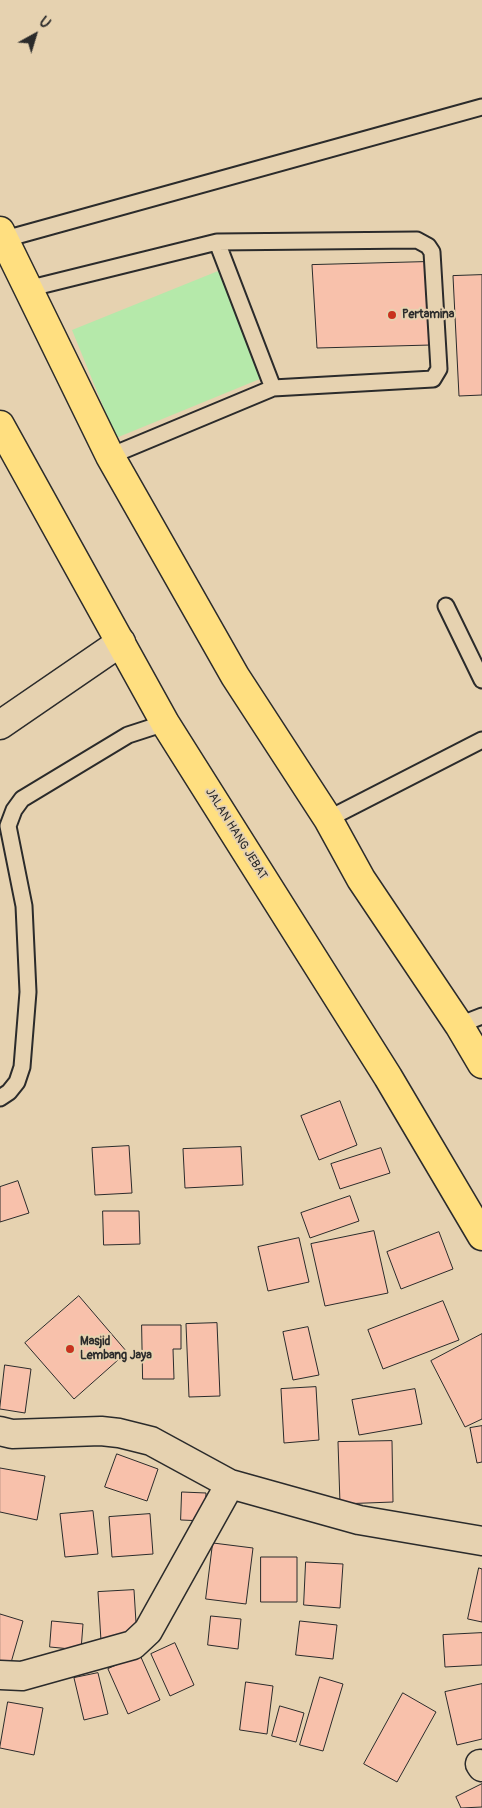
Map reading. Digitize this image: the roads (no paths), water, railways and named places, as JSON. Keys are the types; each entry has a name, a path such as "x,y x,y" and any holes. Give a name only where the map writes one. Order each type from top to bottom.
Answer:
{"highway":[{"path":"2,235 110,456 235,676 328,820 361,878 470,1020 482,1064"},
{"name":"JALAN HANG JEBAT","path":"0,425 165,722 373,1053 482,1236"}],"street":[{"path":"0,726 121,642"},
{"path":"0,1431 12,1434 101,1431 120,1433 150,1441 230,1484 359,1520 482,1542"},
{"path":"0,1675 22,1676 133,1645 140,1640 148,1631 230,1484"}],"lane":[{"path":"2,235 482,107"},
{"path":"27,289 217,242 417,240 428,246 432,252 439,369 433,379 273,388 110,456"},
{"path":"217,242 273,388"},
{"path":"446,606 482,680"},
{"path":"0,1098 9,1092 17,1082 22,1067 28,992 24,906 8,826 14,810 22,799 128,735 165,722"},
{"path":"328,820 482,740"}],"place":[{"name":"Pertamina","path":"392,315"},
{"name":"Masjid Lembang Jaya","path":"70,1349"}]}
